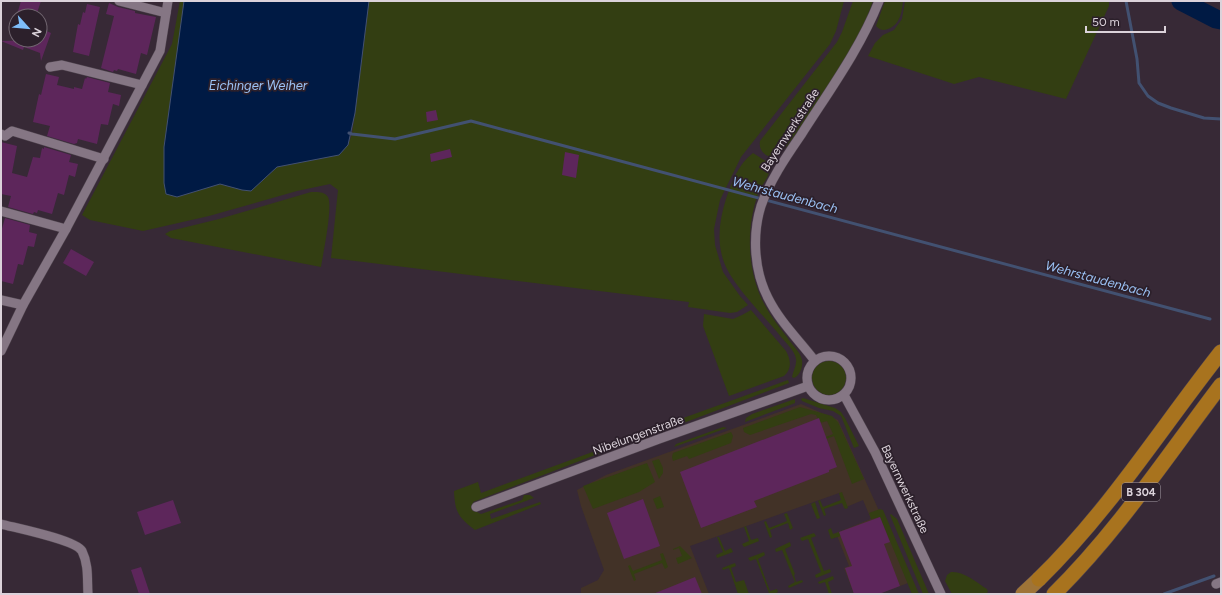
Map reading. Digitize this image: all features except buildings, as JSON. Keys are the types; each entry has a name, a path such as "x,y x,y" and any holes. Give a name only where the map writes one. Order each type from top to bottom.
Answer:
{"highway":[{"name":"B 304","path":"1039,578 1083,532 1141,459 1221,352"},
{"name":"B 304","path":"1054,594 1090,556 1122,518 1221,385"}],"main road":[{"name":"B 304","path":"1022,593 1039,578"}],"street":[{"path":"119,1 166,13"},
{"path":"1,351 23,305 104,159 160,51 168,1"},
{"name":"Bayernwerkstraße","path":"815,361 778,315 761,281 756,256 756,239 761,207 768,188 780,167 860,44 879,1"},
{"path":"50,67 62,65 142,85"},
{"path":"1,134 5,136 12,131 104,159"},
{"path":"1,211 66,229"},
{"path":"1,300 23,305"},
{"path":"826,356 833,356 840,358 846,363 852,376 849,389 844,395 837,399 829,400 815,396 808,386 807,375 809,368 815,361 826,356"},
{"name":"Nibelungenstraße","path":"476,507 659,439 808,386"},
{"name":"Bayernwerkstraße","path":"844,395 875,452 941,594"},
{"path":"1,524 56,538 82,550 87,566 88,594"}],"shaded area":[{"path":"801,404 838,420 880,513 908,583 879,594 854,594 844,568 849,566 836,533 871,519 863,500 844,508 839,493 690,546 709,594 581,594 581,588 598,580 604,570 581,506 577,490 606,475"}],"green space":[{"path":"180,1 184,1 164,147 164,183 177,197 220,184 242,190 259,184 277,167 339,155 348,145 352,134 369,1 844,1 836,31 830,44 741,157 720,200 714,229 715,245 723,272 748,305 737,312 730,313 688,307 689,302 331,258 338,190 330,184 297,191 209,216 143,231 90,220 82,215 172,44"},
{"path":"853,1 873,1 857,38 835,75 788,145 775,158 766,155 761,151 760,141 837,42"},
{"path":"885,1 903,1 900,18 898,21 892,27 883,30 876,26"},
{"path":"905,1 1109,1 1109,6 1066,99 979,77 954,84 868,56 875,43 883,35 894,30 902,19"},
{"path":"753,153 769,163 770,168 768,176 758,194 754,206 750,231 752,269 759,293 765,305 801,357 801,368 798,375 794,378 792,377 796,361 794,353 731,277 720,249 720,228 726,199 739,168"},
{"path":"311,192 320,192 324,194 328,197 329,202 329,220 321,267 171,238 165,234 170,231 219,219"},
{"path":"751,310 786,351 790,364 787,373 784,376 729,396 703,326 704,314 733,319"},
{"path":"829,361 841,366 846,378 841,390 829,395 817,390 812,378 817,366"},
{"path":"788,380 789,383 673,427 664,425"},
{"path":"803,398 835,408 841,412 859,446 854,448 841,416 833,411 819,408 802,401 801,399"},
{"path":"795,399 795,403 745,422 746,418 752,414"},
{"path":"800,407 832,416 838,422 864,479 852,484 834,436 826,439 826,437 833,434 827,421 820,423 816,415 811,414 750,435 744,432 743,428"},
{"path":"723,427 727,428 674,447 676,444"},
{"path":"731,432 733,436 731,443 689,459 687,456 673,461 673,453"},
{"path":"636,436 637,439 473,502 477,512 481,514 522,500 524,495 530,495 534,498 490,514 491,519 540,502 541,504 475,530 458,514 455,504 454,491 478,482 481,493"},
{"path":"659,459 663,468 663,473 659,479 652,461"},
{"path":"647,463 655,482 639,492 593,509 583,486"},
{"path":"842,492 848,508 845,509 842,503 824,509 826,515 824,516 818,501 820,500 823,507 841,500 839,493"},
{"path":"660,496 664,507 657,509 653,499"},
{"path":"815,502 820,518 817,519 811,504"},
{"path":"880,509 883,510 919,594 912,594 880,517 871,519 869,513"},
{"path":"787,513 793,528 790,530 788,523 770,530 772,537 770,538 764,522 766,521 769,528 787,521 784,514"},
{"path":"891,514 897,519 929,594 923,594 890,515"},
{"path":"746,526 751,540 758,538 759,541 744,547 742,544 749,541 744,527"},
{"path":"831,528 833,534 839,532 841,536 831,539 828,530"},
{"path":"814,533 816,536 811,538 824,571 830,569 831,572 816,578 815,575 821,572 808,539 802,541 800,538"},
{"path":"717,537 719,537 725,551 731,548 733,552 717,558 716,555 723,552"},
{"path":"790,542 791,546 785,549 795,574 796,582 802,580 803,582 789,588 788,586 795,582 782,550 776,552 775,549"},
{"path":"680,546 692,558 678,564 676,558 682,556 679,548 673,549"},
{"path":"764,552 765,555 758,559 770,591 777,589 778,592 774,594 766,594 769,593 756,559 750,561 748,558"},
{"path":"663,553 668,567 665,569 662,563 634,574 636,580 634,581 628,566 630,565 633,571 662,560 660,554"},
{"path":"735,563 736,566 731,568 736,582 744,580 749,594 738,594 729,568 723,570 722,568"},
{"path":"951,572 961,573 987,589 988,592 985,594 952,594 945,581 947,575"},
{"path":"833,576 834,579 828,582 832,594 829,594 825,582 819,584 818,582"}],"water":[{"name":"Eichinger Weiher","path":"184,1 369,1 355,113 348,145 339,155 277,167 251,191 220,184 177,197 166,194 164,183 164,147"}],"waterway":[{"path":"1126,1 1137,59 1139,83 1148,96 1158,103 1171,108 1204,118 1221,119"},
{"path":"1181,1 1216,19 1221,20"},
{"name":"Wehrstaudenbach","path":"349,133 395,139 471,121 1210,319"},
{"path":"1164,594 1214,576"}]}
